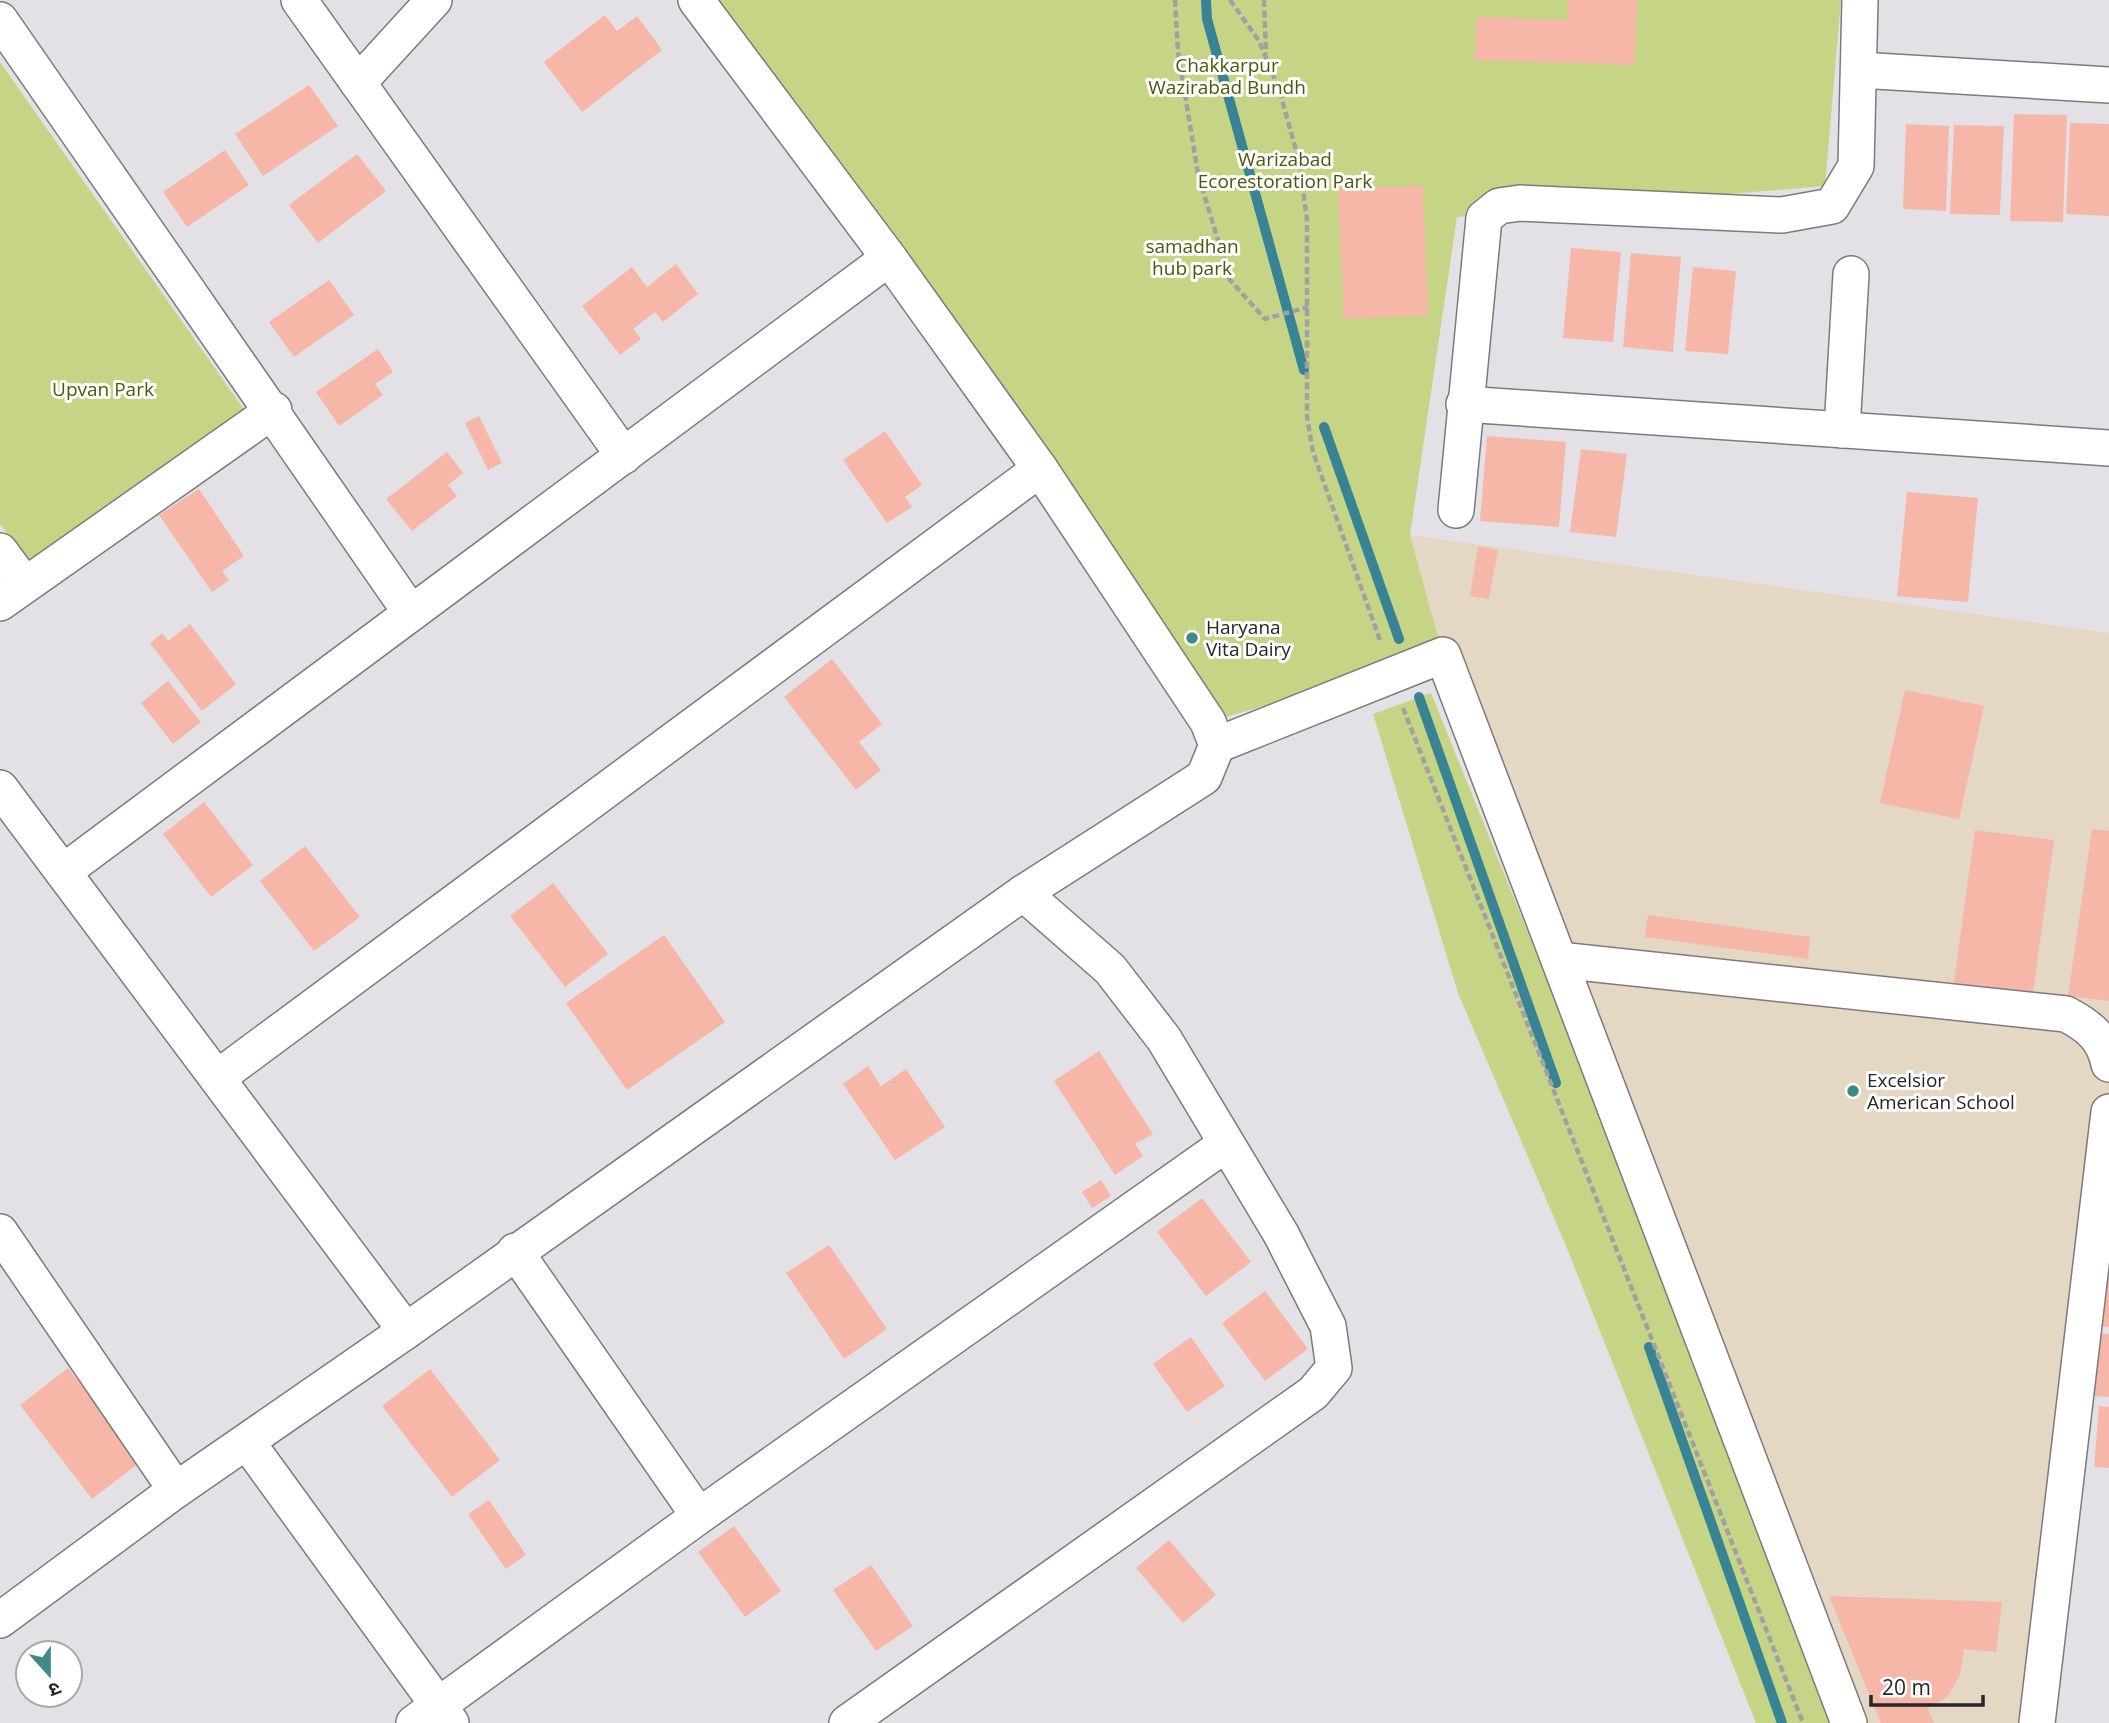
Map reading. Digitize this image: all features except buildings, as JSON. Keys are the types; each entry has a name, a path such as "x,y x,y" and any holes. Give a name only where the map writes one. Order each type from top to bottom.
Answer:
{"street":[{"path":"0,8 11,0"},
{"path":"299,0 624,456"},
{"path":"358,83 434,0"},
{"path":"0,1620 176,1490 406,1331 1023,892 1204,777 1217,745 1208,722 1040,469 889,258 696,0"},
{"path":"1456,510 1464,404 1484,218 1499,206 1520,204 1782,215 1832,206 1856,166 1860,0"},
{"path":"0,20 274,410 411,613"},
{"path":"1860,71 2109,85"},
{"path":"63,872 889,258"},
{"path":"1842,430 1851,274"},
{"path":"1464,404 2109,449"},
{"path":"0,551 12,594 274,410"},
{"path":"217,1078 1040,469"},
{"path":"1217,745 1443,655 1849,1723"},
{"path":"0,788 406,1331"},
{"path":"847,1723 1313,1393 1334,1368 1328,1326 1321,1310 1281,1234 1164,1039 1110,970 1023,892"},
{"path":"1559,960 2066,1014 2090,1027 2106,1052 2109,1064"},
{"path":"2037,1723 2109,1112"},
{"path":"247,1442 435,1717 699,1517 1226,1144"},
{"path":"0,1232 176,1490"},
{"path":"515,1251 699,1517"}],"path":[{"path":"1175,0 1178,52 1198,174 1230,280 1265,319 1308,307"},
{"path":"1230,0 1259,41 1279,89 1299,161 1307,220 1307,417 1313,452 1384,651"},
{"path":"1264,0 1266,58"},
{"path":"1401,702 1803,1723"}],"shaded area":[{"name":"Excelsior American School","path":"1410,535 2109,633 2109,1150 2050,1723 1835,1723 1443,655"}],"green space":[{"name":"samadhan hub park","path":"697,0 1841,0 1825,186 1457,217 1410,535 1443,655 1208,722"},
{"name":"Upvan Park","path":"0,62 247,414 31,565 0,524"},
{"path":"1431,693 1583,1069 1830,1723 1756,1723 1566,1246 1458,993 1373,714"}],"waterway":[{"path":"1206,0 1207,19 1304,370"},
{"path":"1324,427 1399,639"},
{"path":"1419,697 1556,1083"},
{"path":"1649,1347 1782,1723"}],"place":[{"name":"Haryana Vita Dairy","path":"1192,638"},
{"name":"Excelsior American School","path":"1853,1091"}],"park label":[{"name":"Chakkarpur Wazirabad Bundh","path":"1227,76"},
{"name":"Warizabad Ecorestoration Park","path":"1285,170"}]}
